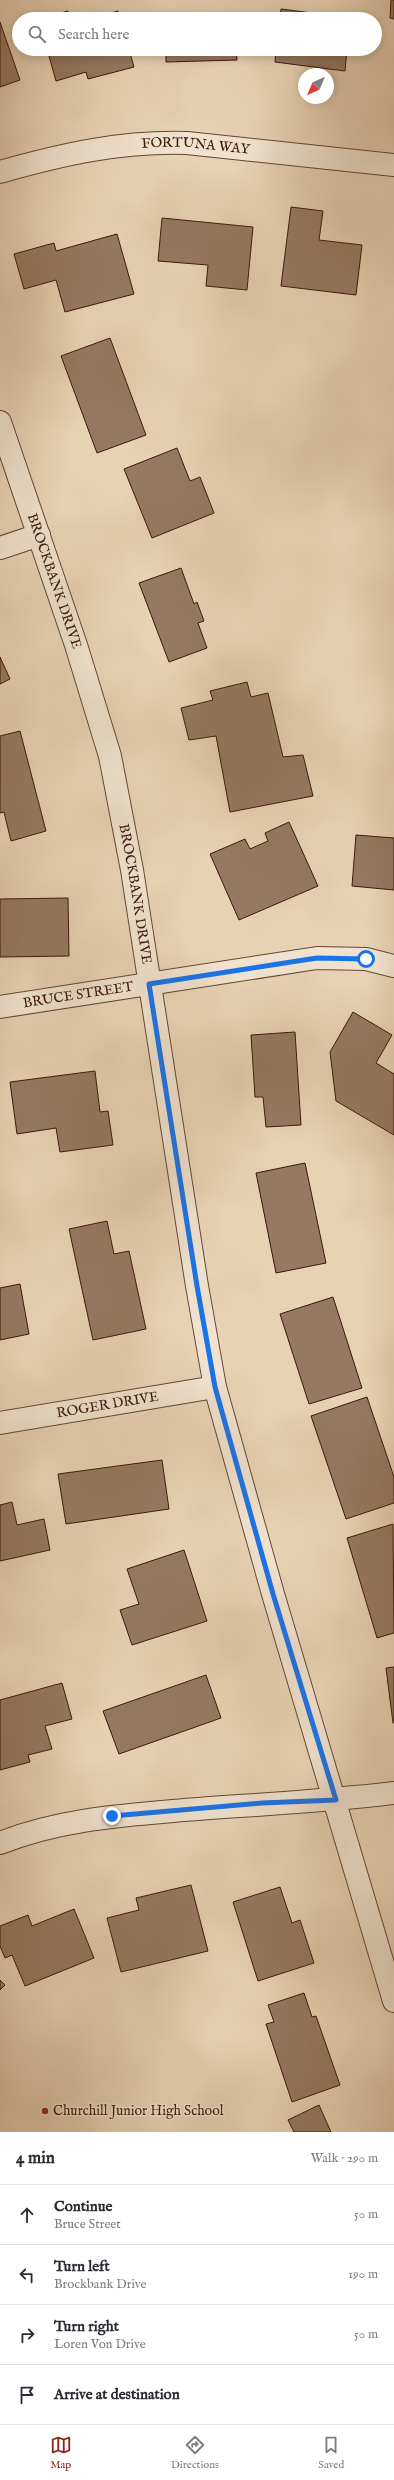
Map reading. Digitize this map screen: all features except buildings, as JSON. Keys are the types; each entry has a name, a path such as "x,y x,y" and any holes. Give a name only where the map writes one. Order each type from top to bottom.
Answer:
{"street":[{"name":"FORTUNA WAY","path":"0,172 91,149 157,142 195,143 394,164"},
{"name":"BROCKBANK DRIVE","path":"0,422 85,672 110,756 132,870 197,1286 215,1387 273,1594 336,1800 394,2001"},
{"path":"0,548 39,535"},
{"name":"BRUCE STREET","path":"0,1007 317,958 366,959 394,966"},
{"name":"ROGER DRIVE","path":"0,1423 215,1387"},
{"path":"0,1843 49,1826 112,1816 262,1803 336,1800 394,1793"}],"place":[{"name":"Churchill Junior High School","path":"45,2111"}],"route":[{"path":"112,1816 262,1803 336,1800 273,1594 215,1387 197,1286 149,984 317,958 340,957 366,959"}]}
